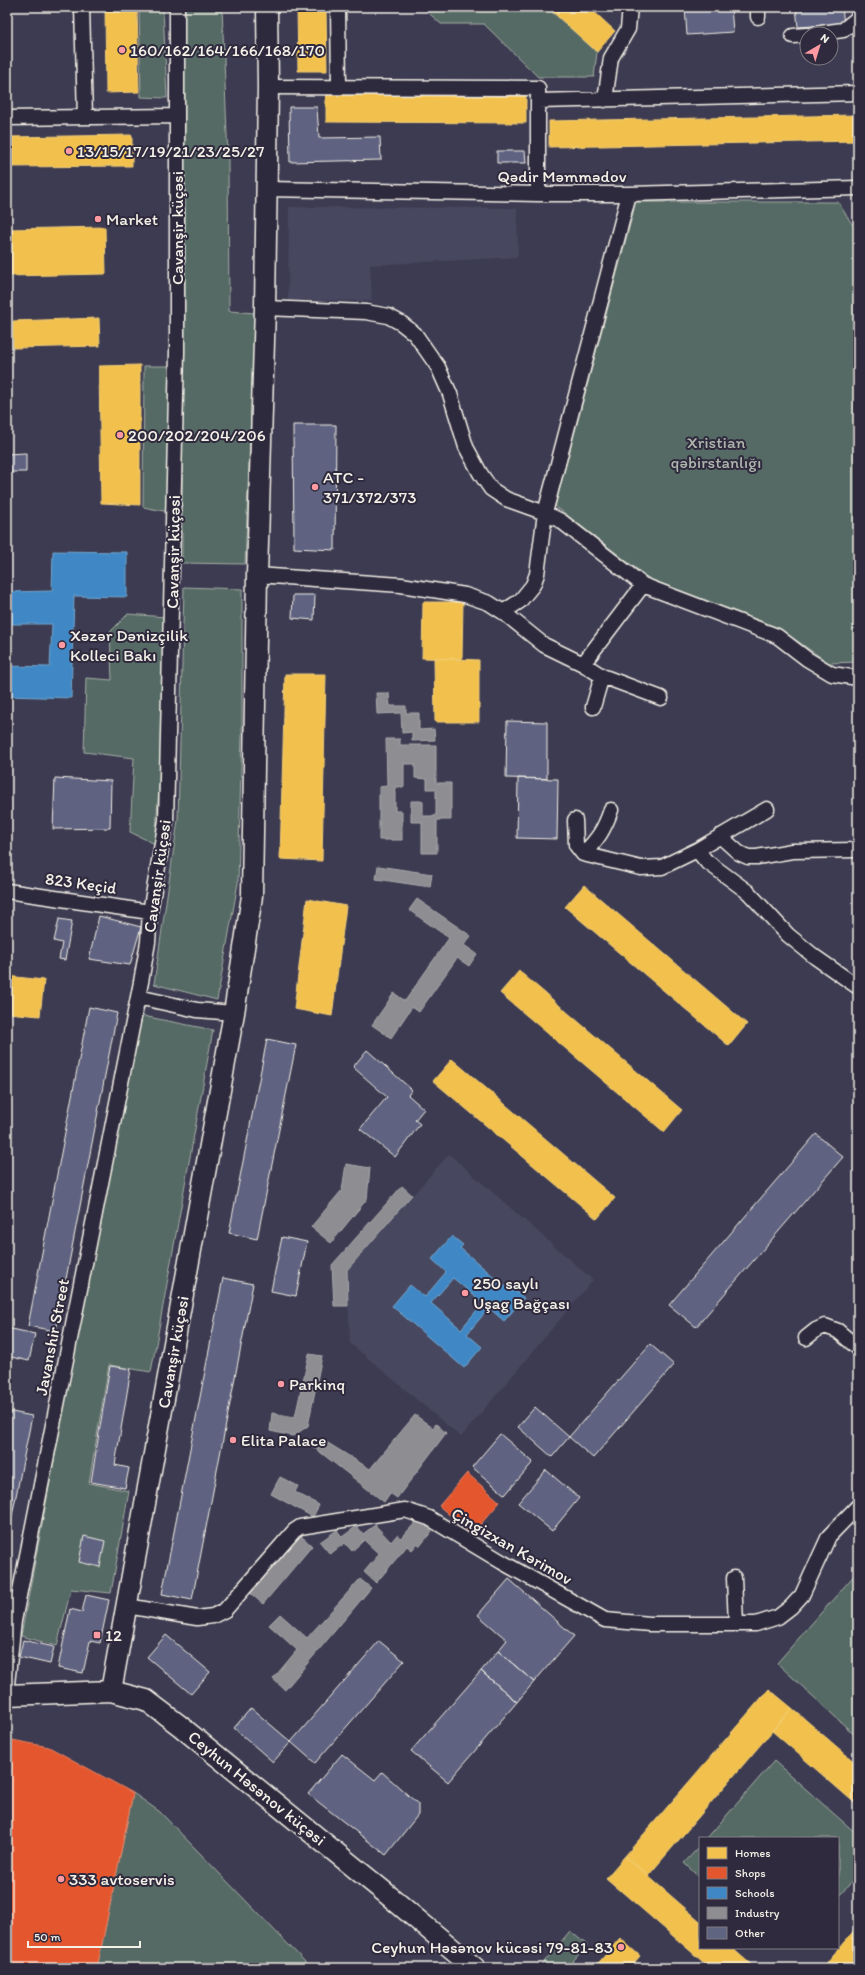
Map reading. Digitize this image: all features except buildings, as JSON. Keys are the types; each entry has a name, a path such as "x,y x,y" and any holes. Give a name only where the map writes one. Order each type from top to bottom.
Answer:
{"street":[{"path":"82,7 85,117"},
{"name":"Cavanşir küçəsi","path":"138,997 148,942 150,912 166,821 177,360 177,7"},
{"name":"Cavanşir küçəsi","path":"111,1691 234,1013 252,896 257,575 265,308 268,87 267,7"},
{"path":"338,7 339,87"},
{"path":"605,100 612,58 628,29 628,7"},
{"path":"839,31 843,30 858,18"},
{"path":"793,36 799,35"},
{"path":"268,87 538,88 538,194"},
{"path":"538,101 858,93"},
{"path":"7,118 177,116"},
{"name":"Qədir Məmmədov","path":"266,189 538,194 629,194 847,190 858,188"},
{"path":"503,612 520,601 533,585 545,513 629,194"},
{"path":"265,308 366,312 388,316 401,323 415,334 438,367 450,394 466,447 480,473 491,489 506,499 545,513 577,532 643,585 777,636 807,659 832,674 858,678"},
{"path":"257,575 401,584 465,595 489,603 503,612 544,645 602,676 661,698"},
{"path":"582,664 643,585"},
{"path":"593,707 602,676"},
{"path":"575,820 576,845 583,854 641,868 662,867 697,850 767,809"},
{"path":"583,854 599,837 611,810"},
{"path":"720,836 739,853 748,857 757,857 792,851 858,850"},
{"path":"697,850 706,861 748,892 788,935 815,957 858,986"},
{"name":"823 Keçid","path":"7,891 150,912"},
{"path":"138,997 197,1010 234,1013"},
{"name":"Javanshir Street","path":"7,1684 14,1621 138,997"},
{"path":"806,1338 816,1330 825,1326 838,1331 858,1348"},
{"name":"Çingizxan Kərimov","path":"127,1606 197,1618 212,1616 225,1610 294,1531 300,1527 405,1510 429,1518 508,1566 605,1620 650,1624 756,1624 778,1617 791,1607 802,1595 829,1536 858,1506"},
{"path":"734,1578 736,1624"},
{"name":"Ceyhun Həsənov küçəsi","path":"7,1695 111,1691 146,1700 376,1885 474,1968"}],"shaded area":[{"path":"289,207 517,208 518,257 370,265 372,301 288,300"},
{"name":"250 saylı Uşag Bağçası","path":"449,1154 593,1280 461,1437 350,1343 347,1270"}],"green space":[{"path":"139,7 163,7 167,98 141,97"},
{"path":"183,7 222,7 228,159 229,311 255,313 245,564 182,563 182,312 185,122"},
{"path":"422,7 547,7 597,52 594,77 538,77 484,24 441,24"},
{"name":"Xristian qəbirstanlığı","path":"636,202 838,202 852,224 858,225 858,662 829,663 784,632 651,580 555,506"},
{"path":"144,366 170,366 169,512 143,507"},
{"path":"184,587 242,589 242,732 238,883 217,1000 154,984 178,820"},
{"path":"128,614 165,617 160,772 155,844 130,832 134,758 84,752 86,678 112,680 110,632"},
{"path":"138,1015 213,1030 151,1372 109,1365 89,1483 129,1491 111,1593 71,1589 57,1646 21,1636"},
{"path":"858,1571 858,1738 777,1663"},
{"path":"774,1761 858,1835 858,1875 839,1896 839,1837 708,1837"},
{"path":"133,1793 160,1812 311,1968 97,1968"},
{"path":"699,1847 699,1877 684,1863"},
{"path":"570,1931 587,1945 567,1968 539,1968"}],"place":[{"name":"160/162/164/166/168/170","path":"122,50"},
{"name":"13/15/17/19/21/23/25/27","path":"69,151"},
{"name":"Market","path":"98,219"},
{"name":"200/202/204/206","path":"120,435"},
{"name":"ATC - 371/372/373","path":"315,487"},
{"name":"Xəzər Dənizçilik Kolleci Bakı","path":"62,645"},
{"name":"250 saylı Uşag Bağçası","path":"465,1293"},
{"name":"Parkinq","path":"281,1384"},
{"name":"Elita Palace","path":"233,1440"},
{"name":"12","path":"97,1635"},
{"name":"333 avtoservis","path":"61,1879"},
{"name":"Ceyhun Həsənov kücəsi 79-81-83","path":"621,1947"}]}
